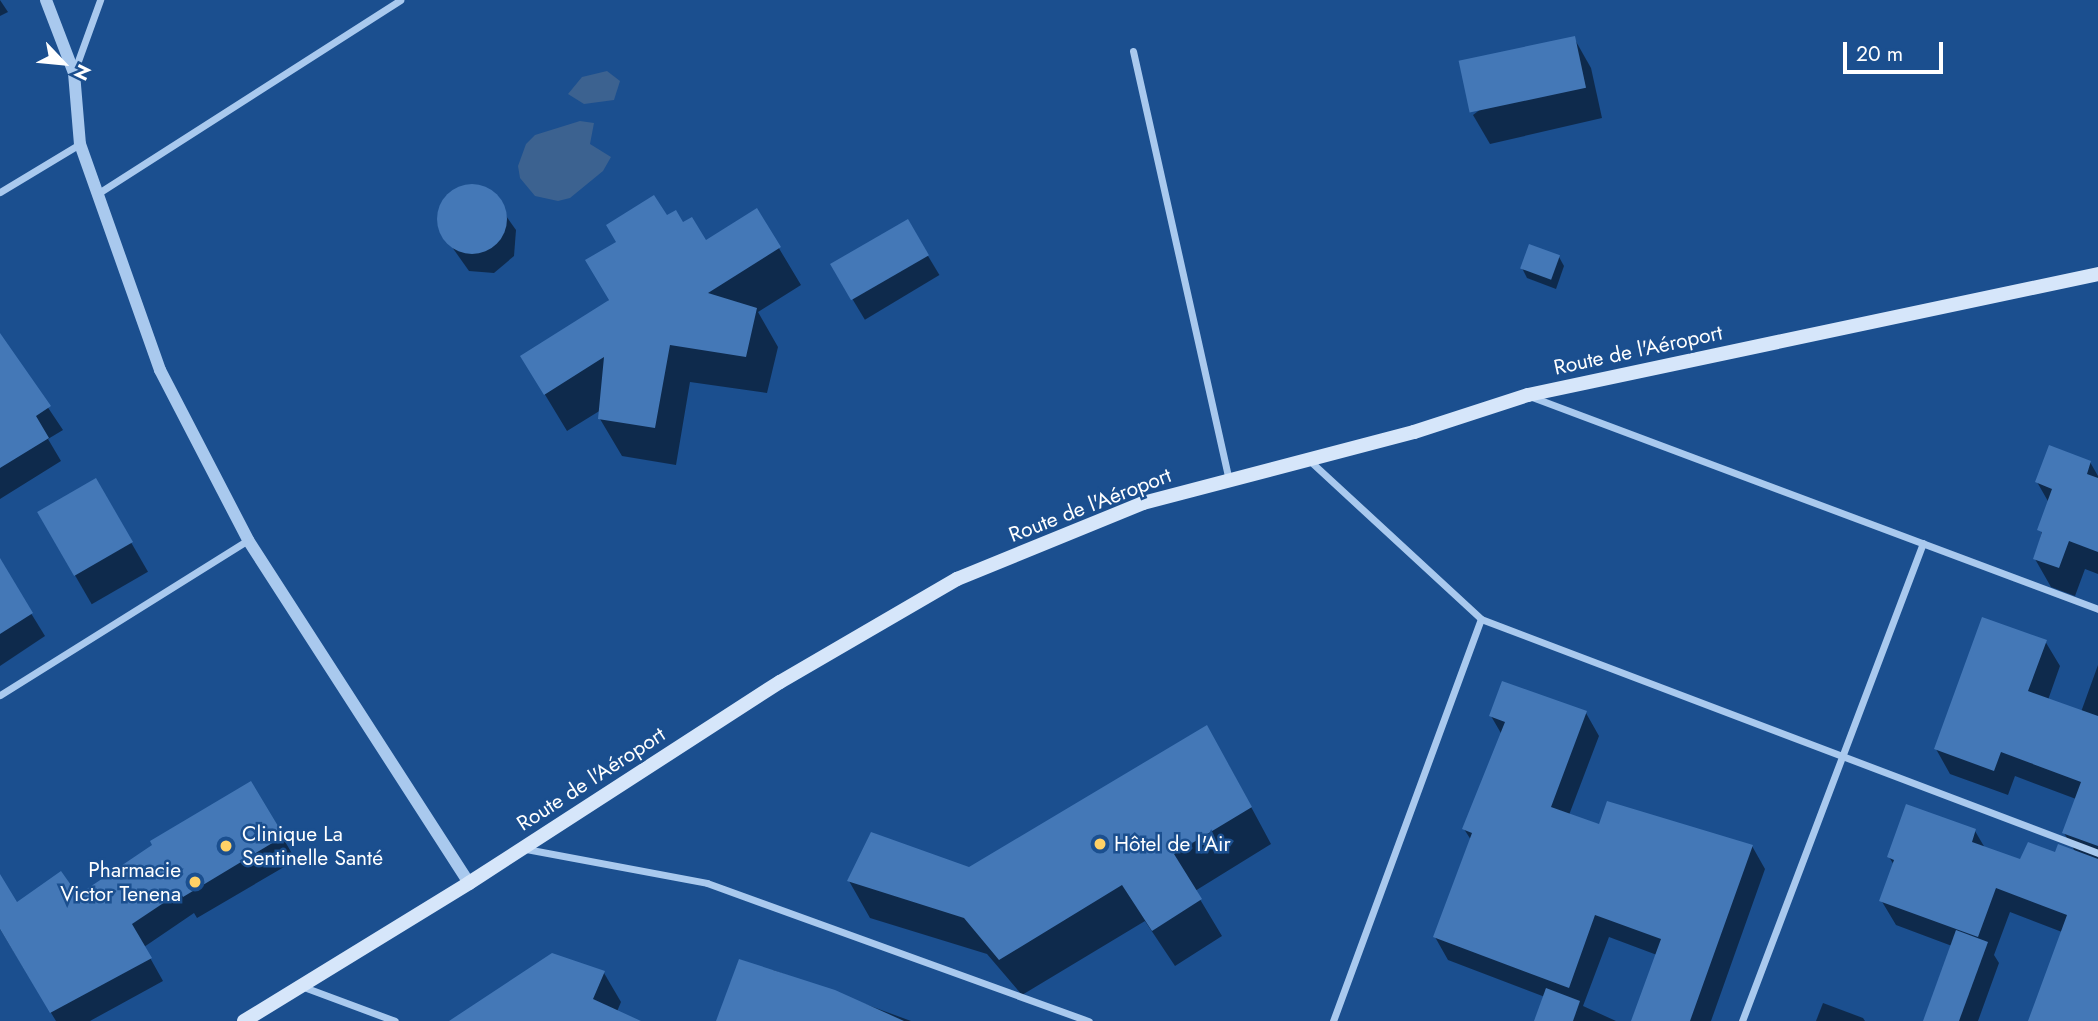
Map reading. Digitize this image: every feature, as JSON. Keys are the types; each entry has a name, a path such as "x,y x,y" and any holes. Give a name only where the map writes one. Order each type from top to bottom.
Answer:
{"main road":[{"name":"Route de l'Aéroport","path":"244,1021 298,985 469,883 780,682 957,579 1143,503 1310,461 1528,395 2098,274"}],"street":[{"path":"46,0 74,73 79,144 160,370 248,540 469,883"},
{"path":"74,73 100,0"},
{"path":"97,194 400,0"},
{"path":"1133,51 1229,480"},
{"path":"0,192 79,144"},
{"path":"1528,395 2098,609"},
{"path":"1310,461 1481,619 2098,853"},
{"path":"0,695 248,540"},
{"path":"1742,1021 1923,543"},
{"path":"1333,1021 1481,619"},
{"path":"523,848 707,883 1089,1021"},
{"path":"298,985 395,1021"}],"water":[{"path":"607,71 620,81 614,100 584,104 568,94 582,77"},
{"path":"580,121 594,123 590,144 611,157 603,171 570,198 558,201 535,196 520,178 518,166 526,144 535,135"}],"building":[{"path":"1575,36 1586,88 1470,113 1459,61"},
{"path":"472,184 497,194 507,219 497,244 472,254 447,244 437,219 447,194"},
{"path":"654,195 667,215 676,210 683,222 692,217 706,240 757,208 781,247 708,293 757,308 746,357 670,345 655,428 598,419 604,357 544,395 520,356 609,300 585,260 616,242 606,225"},
{"path":"908,219 929,255 851,300 830,264"},
{"path":"1529,244 1560,255 1551,280 1520,268"},
{"path":"0,333 51,406 36,416 49,438 0,468"},
{"path":"2049,445 2091,461 2087,474 2098,478 2098,552 2069,541 2059,568 2033,559 2042,532 2037,530 2052,489 2035,482"},
{"path":"96,478 133,542 74,576 37,512"},
{"path":"0,558 33,613 0,634"},
{"path":"1982,617 2047,640 2028,691 2098,716 2098,846 2062,833 2081,782 2001,752 1994,771 1934,749"},
{"path":"1502,681 1587,711 1551,807 1599,824 1607,801 1753,845 1690,1021 1631,1021 1661,939 1595,915 1569,988 1433,937 1472,833 1462,829 1505,722 1489,716"},
{"name":"Hôtel de l'Air","path":"1207,725 1252,807 1174,854 1202,899 1152,931 1122,885 999,960 964,918 847,881 871,832 969,867"},
{"path":"251,781 284,836 183,897 180,892 132,924 152,958 50,1013 0,929 0,874 17,902 61,871 78,895 152,845 150,841"},
{"path":"1906,804 1976,829 1972,842 2020,859 2028,842 2055,852 2058,844 2098,859 2098,1021 2028,1021 2067,915 1996,888 1978,937 1879,901 1894,860 1887,857"},
{"path":"1956,930 1988,942 1959,1021 1923,1021"},
{"path":"552,953 605,971 593,999 641,1021 449,1021"},
{"path":"739,959 835,990 904,1021 716,1021"},
{"path":"1546,988 1580,1001 1573,1021 1534,1021"}],"place":[{"name":"Hôtel de l'Air","path":"1100,844"},
{"name":"Clinique La Sentinelle Santé","path":"226,846"},
{"name":"Pharmacie Victor Tenena","path":"195,882"}]}
